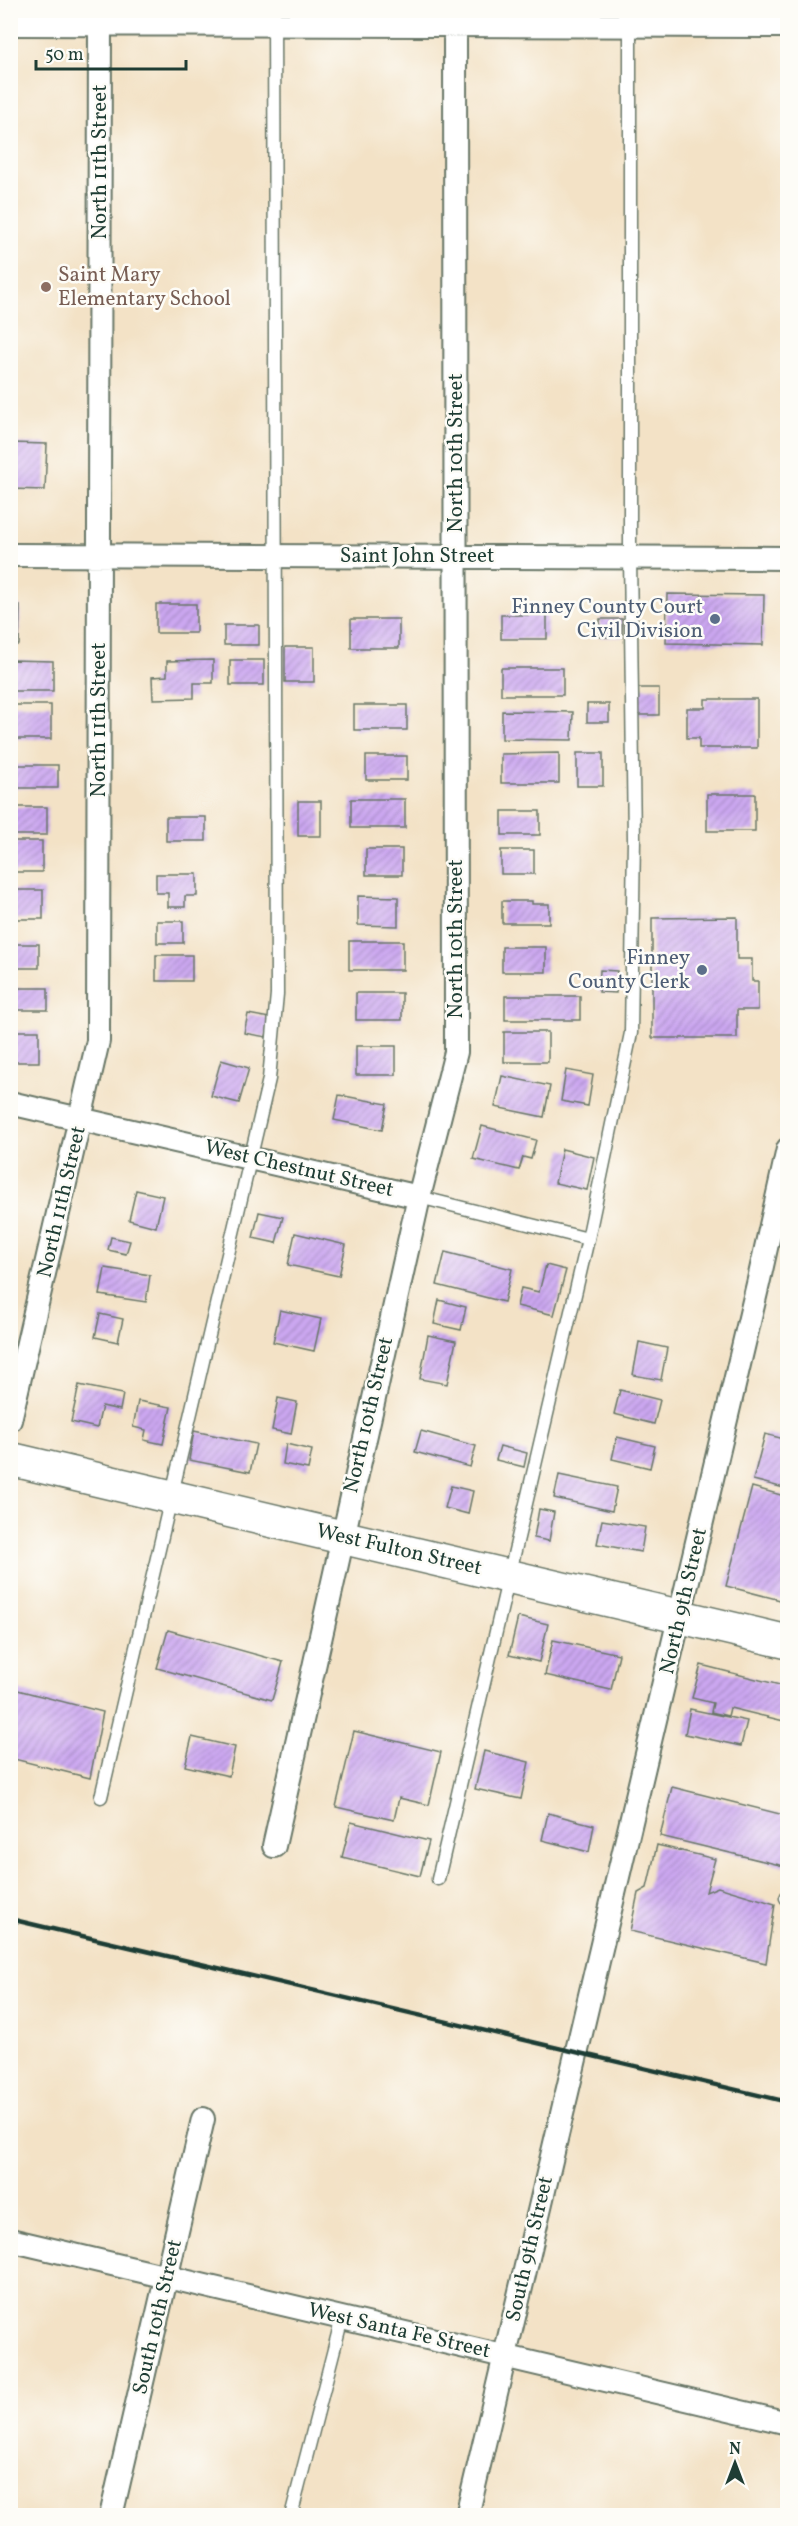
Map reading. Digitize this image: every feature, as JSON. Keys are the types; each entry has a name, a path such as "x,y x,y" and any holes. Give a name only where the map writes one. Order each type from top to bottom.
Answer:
{"street":[{"path":"10,24 100,17 274,17 630,18 788,26"},
{"name":"North 11th Street","path":"10,1419 98,1041 100,17"},
{"name":"North 10th Street","path":"274,1846 418,1197 456,1052 456,18"},
{"name":"Saint John Street","path":"10,555 788,558"},
{"name":"West Chestnut Street","path":"10,1103 418,1197"},
{"name":"North 9th Street","path":"576,2052 759,1284 788,1149"},
{"name":"West Fulton Street","path":"10,1459 788,1642"},
{"name":"South 9th Street","path":"467,2516 576,2052"},
{"name":"South 10th Street","path":"111,2516 203,2119"},
{"name":"West Santa Fe Street","path":"10,2240 788,2423"}],"lane":[{"path":"101,1797 269,1079 277,994 274,17"},
{"path":"438,1879 588,1239 631,1033 634,839 630,557 630,18"},
{"name":"West Chestnut Street","path":"418,1197 588,1239"},
{"path":"291,2516 342,2318"}],"building":[{"path":"10,443 47,444 45,490 10,489"},
{"name":"Finney County Court Civil Division","path":"667,594 764,595 763,645 666,643"},
{"path":"10,604 20,605 19,645 10,645"},
{"path":"156,604 196,604 196,633 156,633"},
{"path":"501,615 547,615 547,639 501,639"},
{"path":"351,619 399,619 399,648 351,648"},
{"path":"600,619 622,619 622,637 600,637"},
{"path":"224,625 259,625 259,645 224,645"},
{"path":"285,647 314,647 314,682 285,682"},
{"path":"10,660 53,661 53,691 10,691"},
{"path":"213,660 213,683 194,683 194,698 153,699 152,677 167,676 167,661"},
{"path":"230,660 264,660 264,685 230,685"},
{"path":"501,668 563,668 563,695 501,695"},
{"path":"637,688 659,688 659,715 637,715"},
{"path":"705,699 757,699 757,748 699,748 699,738 687,738 687,708 705,708"},
{"path":"587,704 609,704 609,722 587,722"},
{"path":"10,705 51,705 51,739 10,739"},
{"path":"354,705 407,705 407,730 354,730"},
{"path":"502,711 573,712 572,740 502,739"},
{"path":"559,753 559,783 501,783 501,754"},
{"path":"577,753 603,753 603,786 577,786"},
{"path":"366,756 407,756 407,780 366,780"},
{"path":"10,765 58,765 58,788 10,788"},
{"path":"707,794 755,794 755,831 707,831"},
{"path":"351,799 405,799 405,828 351,828"},
{"path":"298,801 321,801 321,836 298,836"},
{"path":"10,807 47,807 47,835 10,835"},
{"path":"502,811 540,811 540,835 502,835"},
{"path":"166,817 206,817 206,841 166,841"},
{"path":"10,841 42,841 42,872 10,872"},
{"path":"366,849 402,849 402,875 366,875"},
{"path":"501,850 534,850 534,874 501,874"},
{"path":"156,874 197,874 197,896 185,896 185,907 168,907 168,893 156,893"},
{"path":"10,890 43,890 43,919 10,919"},
{"path":"358,896 398,897 398,926 358,925"},
{"path":"502,901 532,901 532,904 549,904 549,923 502,923"},
{"name":"Finney County Clerk","path":"737,917 737,959 752,959 752,981 758,981 758,1010 737,1010 737,1038 652,1038 652,918"},
{"path":"157,921 183,921 183,943 157,943"},
{"path":"349,941 403,941 403,970 349,970"},
{"path":"10,944 39,944 39,968 10,968"},
{"path":"502,947 546,947 546,972 502,972"},
{"path":"156,955 192,955 192,981 156,981"},
{"path":"600,970 617,971 616,993 599,992"},
{"path":"11,988 48,988 48,1010 11,1010"},
{"path":"356,993 402,993 402,1020 356,1020"},
{"path":"505,996 580,996 580,1020 505,1020"},
{"path":"248,1014 270,1018 266,1037 244,1033"},
{"path":"10,1031 39,1031 39,1062 10,1062"},
{"path":"504,1032 548,1032 548,1062 504,1062"},
{"path":"356,1046 396,1046 396,1075 356,1075"},
{"path":"221,1060 249,1068 239,1103 211,1096"},
{"path":"566,1070 593,1075 588,1106 561,1101"},
{"path":"502,1076 550,1086 544,1117 495,1107"},
{"path":"339,1095 387,1104 382,1130 334,1120"},
{"path":"482,1126 536,1140 531,1159 523,1157 519,1170 473,1159"},
{"path":"562,1149 594,1157 587,1190 555,1183"},
{"path":"136,1190 163,1196 156,1227 129,1220"},
{"path":"259,1212 283,1217 276,1243 253,1238"},
{"path":"295,1233 346,1245 339,1276 288,1265"},
{"path":"111,1237 130,1241 126,1254 108,1250"},
{"path":"445,1252 512,1269 504,1302 437,1285"},
{"path":"546,1265 566,1270 554,1315 517,1306 521,1288 539,1292"},
{"path":"105,1268 150,1275 146,1302 100,1295"},
{"path":"439,1300 466,1307 461,1330 434,1324"},
{"path":"280,1310 321,1319 314,1351 273,1342"},
{"path":"100,1314 123,1319 118,1342 95,1337"},
{"path":"428,1335 456,1341 447,1384 420,1379"},
{"path":"639,1342 667,1348 661,1380 633,1375"},
{"path":"79,1385 123,1394 120,1410 102,1406 97,1428 71,1422"},
{"path":"620,1390 660,1400 654,1424 614,1414"},
{"path":"278,1398 297,1402 291,1434 272,1430"},
{"path":"138,1401 171,1407 163,1444 144,1440 146,1430 133,1427"},
{"path":"194,1431 256,1444 250,1472 189,1460"},
{"path":"421,1431 476,1446 470,1467 415,1452"},
{"path":"765,1434 788,1440 788,1489 753,1480"},
{"path":"617,1437 655,1446 650,1468 612,1459"},
{"path":"286,1444 312,1450 308,1469 283,1464"},
{"path":"500,1446 527,1453 524,1467 496,1460"},
{"path":"559,1475 617,1487 612,1511 554,1498"},
{"path":"451,1486 473,1491 468,1514 445,1508"},
{"path":"752,1487 788,1497 788,1602 726,1586"},
{"path":"539,1509 554,1512 549,1541 534,1538"},
{"path":"602,1520 645,1527 641,1552 597,1544"},
{"path":"518,1617 548,1624 539,1662 509,1655"},
{"path":"168,1630 283,1662 272,1700 157,1668"},
{"path":"553,1640 619,1654 611,1690 545,1675"},
{"path":"701,1665 788,1687 788,1722 730,1708 728,1716 711,1712 713,1703 692,1698"},
{"path":"10,1688 103,1712 90,1778 10,1758"},
{"path":"690,1709 747,1721 741,1746 685,1734"},
{"path":"354,1731 441,1752 429,1805 399,1798 394,1820 336,1807"},
{"path":"192,1737 235,1747 229,1776 185,1766"},
{"path":"484,1751 529,1762 521,1799 475,1789"},
{"path":"672,1787 788,1816 788,1851 784,1866 660,1836"},
{"path":"548,1813 594,1825 589,1852 542,1840"},
{"path":"351,1822 429,1841 420,1876 342,1857"},
{"path":"657,1845 715,1859 706,1892 718,1887 775,1904 766,1963 630,1931 638,1893 647,1888"}],"railway":[{"path":"10,1919 788,2102"}],"place":[{"name":"Saint Mary Elementary School","path":"46,287"},
{"name":"Finney County Court Civil Division","path":"715,619"},
{"name":"Finney County Clerk","path":"702,970"}]}
